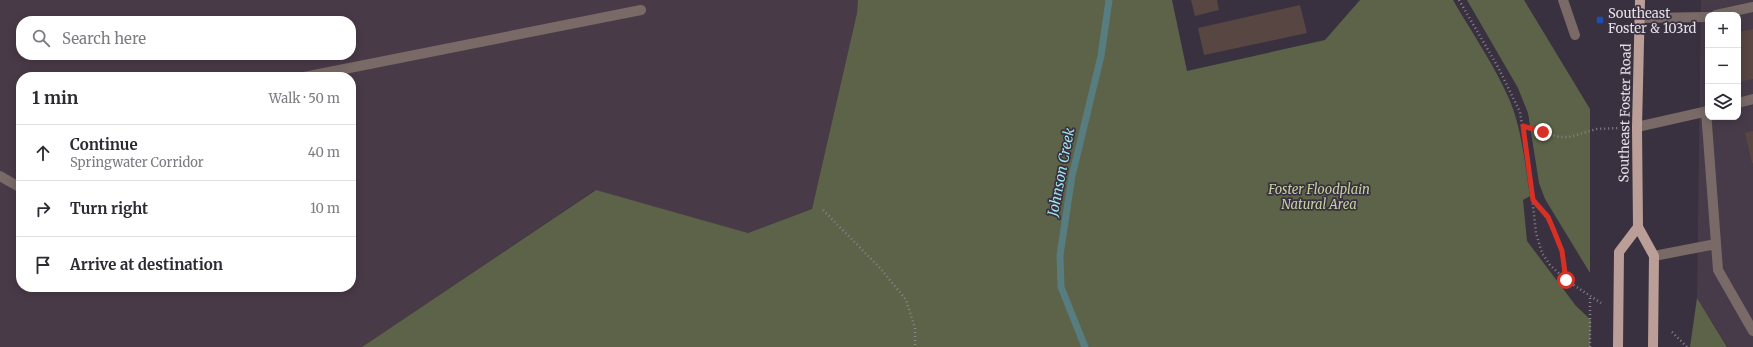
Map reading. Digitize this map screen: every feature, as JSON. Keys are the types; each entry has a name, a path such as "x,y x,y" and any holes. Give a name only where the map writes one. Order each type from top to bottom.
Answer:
{"main road":[{"name":"Southeast Foster Road","path":"1640,0 1637,127 1638,226 1654,256 1653,347"},
{"path":"1618,347 1619,252 1638,226"}],"street":[{"path":"1563,0 1574,35"},
{"path":"1730,12 1753,7"},
{"path":"329,72 641,10"},
{"path":"1640,18 1705,17"},
{"path":"1741,102 1753,99"},
{"path":"1637,127 1705,111"},
{"path":"1708,120 1718,270 1753,331"},
{"path":"0,176 16,185"},
{"path":"1654,256 1716,244"}],"path":[{"path":"1459,0 1515,100 1523,126 1536,233 1542,253 1550,265 1566,280 1590,298 1598,301"},
{"path":"1523,126 1554,135 1569,137 1597,129 1637,127"},
{"path":"1533,200 1548,217 1554,231 1562,251 1566,280"},
{"path":"824,210 880,269 906,300 915,328 915,347"},
{"path":"1590,298 1590,347"}],"shaded area":[{"path":"0,0 858,0 857,13 812,209 748,233 595,190 362,347 0,347"},
{"path":"1701,0 1753,0 1753,347 1728,347 1697,298"}],"green space":[{"name":"Foster Floodplain Natural Area","path":"858,0 1172,0 1187,71 1325,40 1360,0 1453,0 1497,75 1514,112 1523,148 1530,196 1523,200 1527,241 1576,306 1591,320 1590,347 362,347 596,190 748,233 812,209 857,13"},
{"path":"1467,0 1524,0 1590,109 1590,273 1545,199 1539,183 1528,113 1518,88"},
{"path":"1697,298 1727,347 1690,347"}],"building":[{"path":"1191,0 1217,0 1219,10 1195,16"},
{"path":"1300,5 1307,33 1204,55 1198,28"},
{"path":"1753,29 1753,79 1741,81 1741,48 1741,31"},
{"path":"1753,131 1753,163 1752,163 1745,133"}],"waterway":[{"name":"Johnson Creek","path":"1085,347 1061,287 1060,255 1072,176 1101,56 1109,0"}],"place":[{"name":"Southeast Foster & 103rd","path":"1600,20"}],"route":[{"path":"1543,132 1523,126 1533,200 1548,217 1559,242 1562,251 1566,280"}]}
